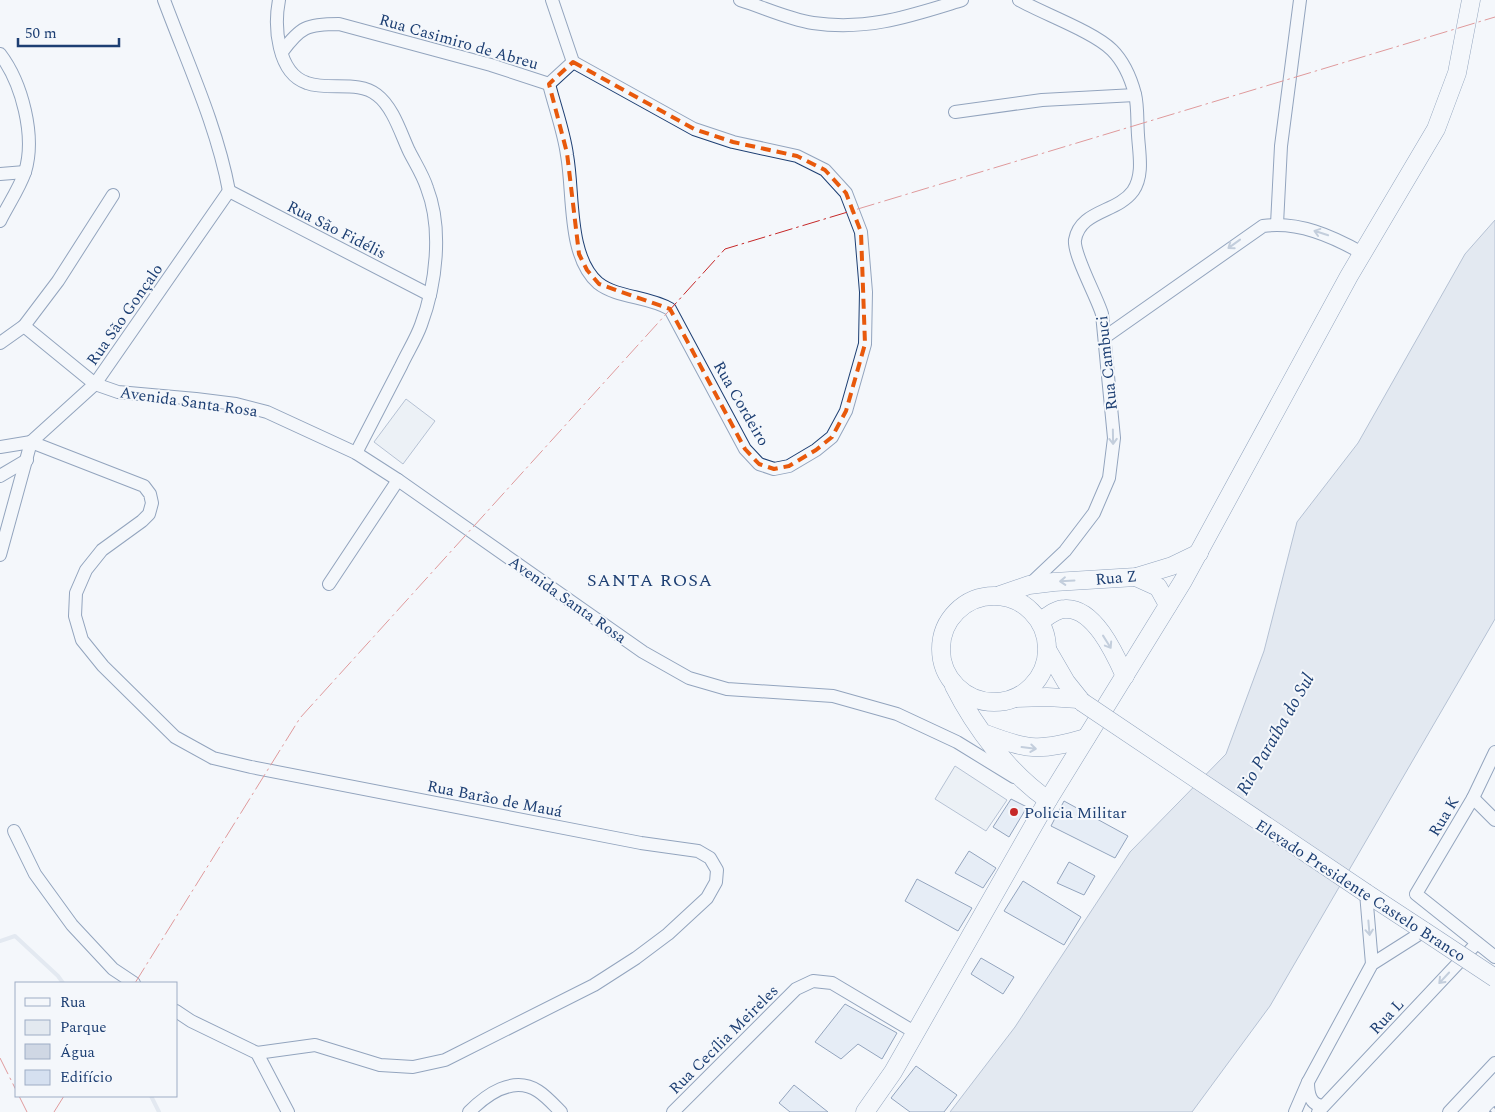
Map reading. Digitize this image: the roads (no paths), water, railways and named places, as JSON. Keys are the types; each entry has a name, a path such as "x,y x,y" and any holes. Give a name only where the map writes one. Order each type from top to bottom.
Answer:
{"main road":[{"path":"865,1112 893,1072 1048,800 1199,553 1362,253 1436,129 1457,73 1471,0"},
{"name":"Rua Z","path":"1000,596 1029,585 1136,577 1172,566 1199,553"},
{"path":"1136,577 1158,587 1168,605"},
{"path":"1016,698 1029,690 1039,679 1046,666 1048,652 1047,636 1041,621 1023,604 1000,596 982,597 965,604 952,616 943,632 940,649 944,667 968,712 983,733 1030,788"},
{"path":"1041,621 1064,608 1073,610 1087,618 1107,640 1125,676"},
{"path":"1048,652 1080,701"},
{"path":"953,682 966,694 982,701 999,702 1016,698 1047,697 1080,701"},
{"name":"Elevado Presidente Castelo Branco","path":"1080,701 1495,978"},
{"path":"983,733 1017,746 1034,749 1056,747 1086,738"},
{"name":"Avenida Santa Rosa","path":"1030,788 1048,800"}],"street":[{"path":"164,0 225,168 229,191"},
{"path":"279,0 277,28 287,66 296,76 308,83 361,88 378,95 390,111 428,188 435,220 430,295 421,326 356,454"},
{"path":"549,84 572,62 552,0"},
{"path":"740,0 811,23 854,26 895,21 933,5 962,0"},
{"name":"Rua Cambuci","path":"1019,0 1112,50 1124,66 1135,95 1140,171 1133,190 1118,204 1088,218 1078,228 1074,242 1077,256 1096,294 1102,314 1106,372 1114,438 1109,478 1094,513 1065,552 1029,585"},
{"path":"1277,224 1281,146 1300,0"},
{"name":"Rua Casimiro de Abreu","path":"282,52 303,28 317,24 339,24 491,65 549,84"},
{"path":"0,54 23,98 28,142 25,172 0,221"},
{"name":"Rua Cordeiro","path":"549,84 567,153 579,254 587,270 599,284 617,291 657,301 670,309 745,449 759,464 774,469 789,466 816,450 832,437 846,411 865,344 866,292 861,232 846,193 825,170 797,156 733,142 694,129 572,62"},
{"path":"955,112 1042,100 1135,95"},
{"path":"0,174 25,172"},
{"name":"Rua São Fidélis","path":"229,191 430,295"},
{"name":"Rua São Gonçalo","path":"32,442 95,384 229,191"},
{"path":"0,343 24,326 58,281 113,195"},
{"path":"1105,336 1247,235 1263,226 1277,224 1316,231 1337,238 1362,253"},
{"path":"24,326 95,384"},
{"name":"Avenida Santa Rosa","path":"95,384 118,392 196,398 236,404 267,412 356,454 398,480 643,652 689,678 727,689 833,696 897,714 957,742 1030,788"},
{"path":"0,447 32,442 0,555"},
{"name":"Rua Barão de Mauá","path":"32,442 144,486 150,494 152,503 149,514 102,550 86,570 76,593 75,616 82,640 103,666 175,736 212,758 251,767 641,844 698,851 710,858 717,870 716,882 707,898 636,958 594,985 444,1060 413,1067 380,1065 315,1045 257,1053"},
{"path":"0,476 27,460"},
{"path":"329,584 398,480"},
{"name":"Rua K","path":"1477,943 1416,894 1473,798 1495,752"},
{"path":"1473,798 1495,820"},
{"path":"14,831 35,874 72,925 113,969 132,982"},
{"path":"1366,893 1372,964"},
{"path":"1295,1112 1308,1082 1372,964 1424,931"},
{"path":"1477,943 1495,956"},
{"name":"Rua L","path":"1320,1110 1477,943"},
{"name":"Rua Cecília Meireles","path":"673,1112 796,989 813,981 832,983 916,1033"},
{"path":"178,1012 257,1053 288,1112"},
{"path":"1448,1112 1495,1062"},
{"path":"1308,1082 1312,1101 1320,1110"},
{"path":"469,1112 484,1098 504,1087 522,1085 538,1090 562,1112"}],"water":[{"name":"Rio Paraíba do Sul","path":"1495,220 1495,619 1270,1006 1192,1112 950,1112 1015,1027 1130,852 1226,754 1264,651 1297,522 1358,443 1465,254"}],"waterway":[{"path":"0,941 15,936 62,982"},
{"path":"152,1097 159,1112"}],"railway":[{"path":"1492,1112 1495,1109"}],"place":[{"name":"Policia Militar","path":"1014,812"}],"district":[{"name":"SANTA ROSA","path":"650,580"}]}
